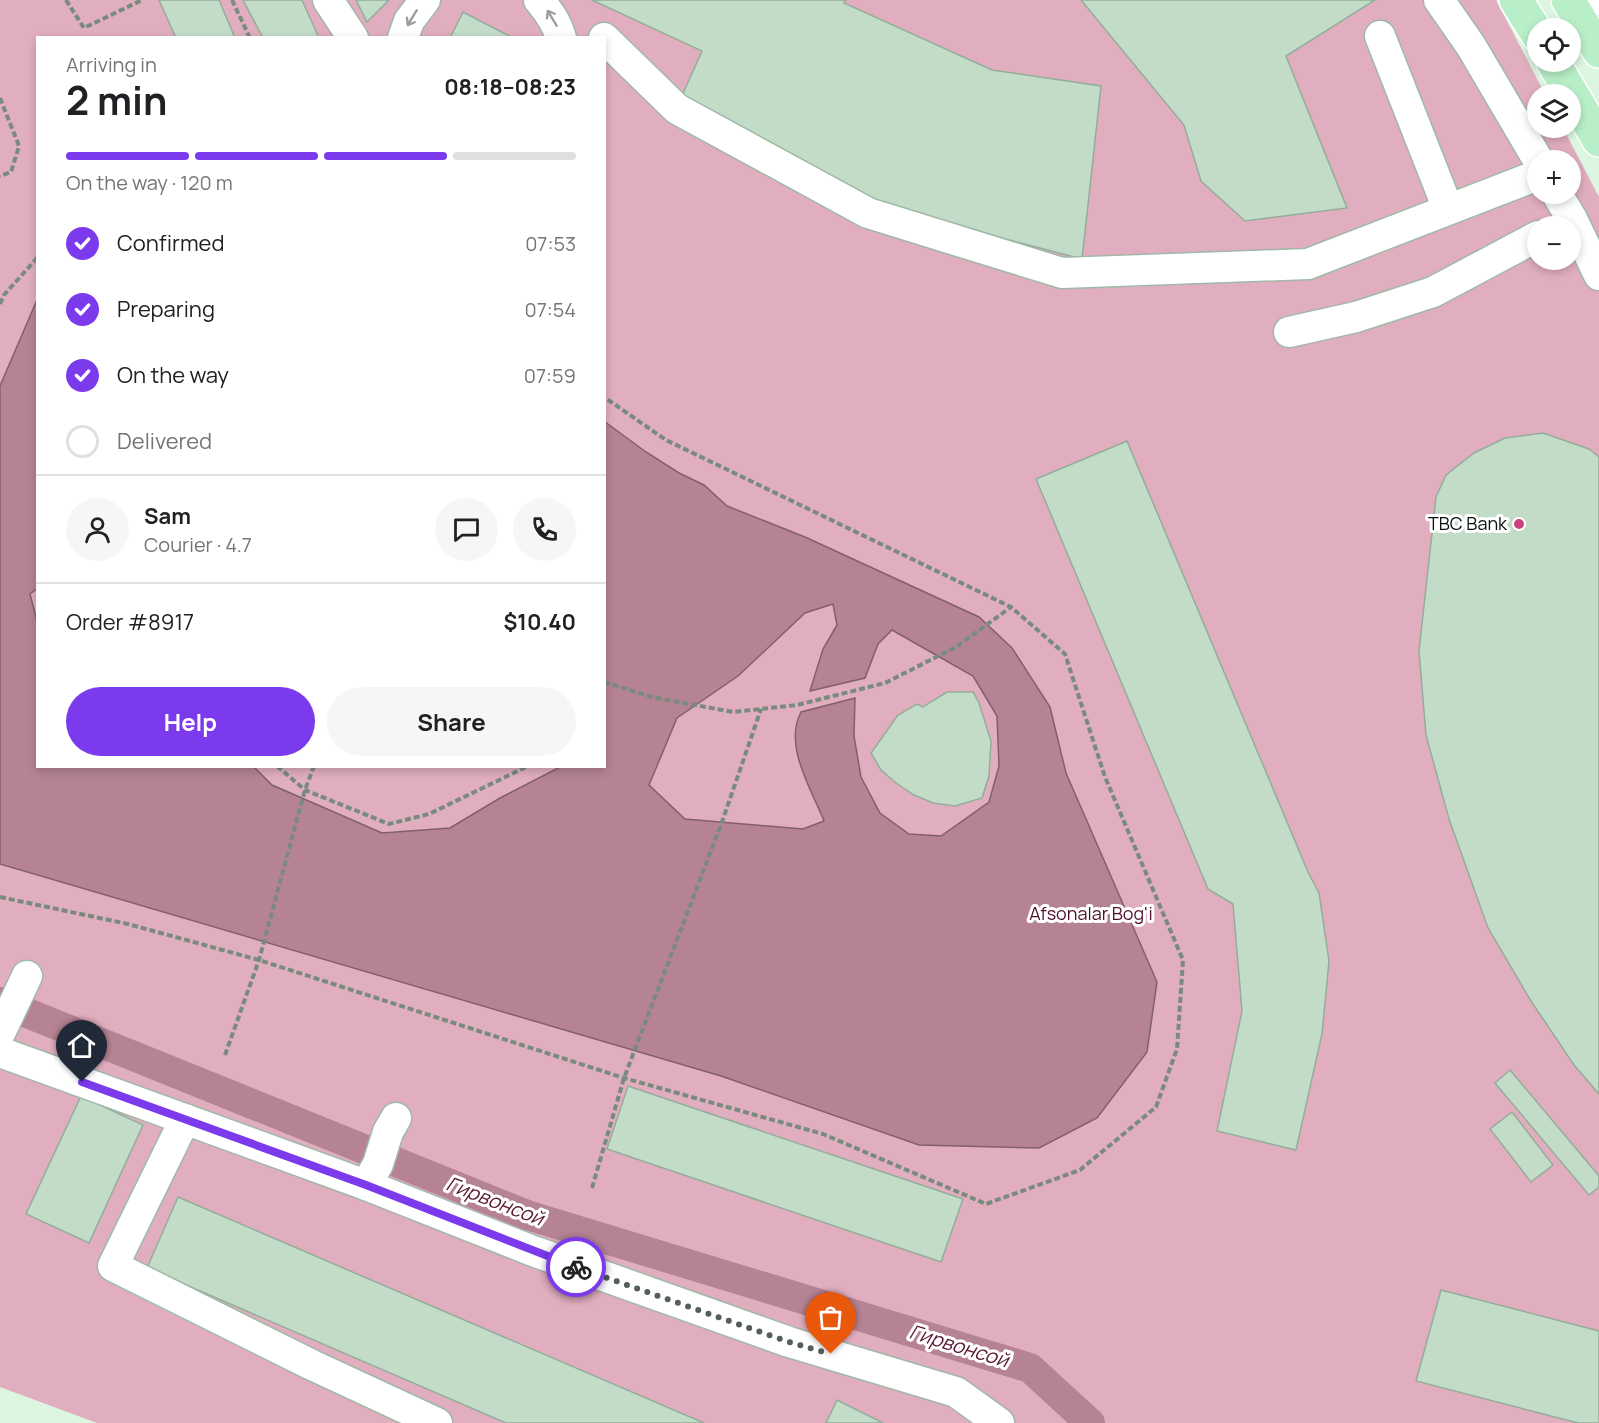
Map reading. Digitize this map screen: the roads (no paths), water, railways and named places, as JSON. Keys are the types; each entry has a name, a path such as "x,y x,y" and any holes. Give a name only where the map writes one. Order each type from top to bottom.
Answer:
{"main road":[{"path":"1516,0 1527,18"},
{"path":"1579,3 1599,51"},
{"path":"1559,72 1599,140"}],"lane":[{"path":"328,0 352,36"},
{"path":"404,36 409,21 425,0"},
{"path":"539,0 549,12 560,36"},
{"path":"1439,0 1471,46 1532,150"},
{"path":"1380,36 1448,209"},
{"path":"606,40 676,109 868,213 1062,273 1308,264 1527,179"},
{"path":"1562,213 1599,275"},
{"path":"1289,332 1356,316 1433,292 1527,242"},
{"path":"4,1025 27,976"},
{"path":"0,1052 185,1119 372,1174 533,1251 789,1342 956,1392 999,1423"},
{"path":"185,1119 113,1266 312,1365 437,1423"},
{"path":"372,1174 392,1125"}],"waterway":[{"name":"Гирвонсой","path":"0,1002 527,1215 1030,1368 1090,1423"}],"place":[{"name":"TBC Bank","path":"1519,524"}],"park label":[{"name":"Afsonalar Bog'i","path":"1091,914"}]}
